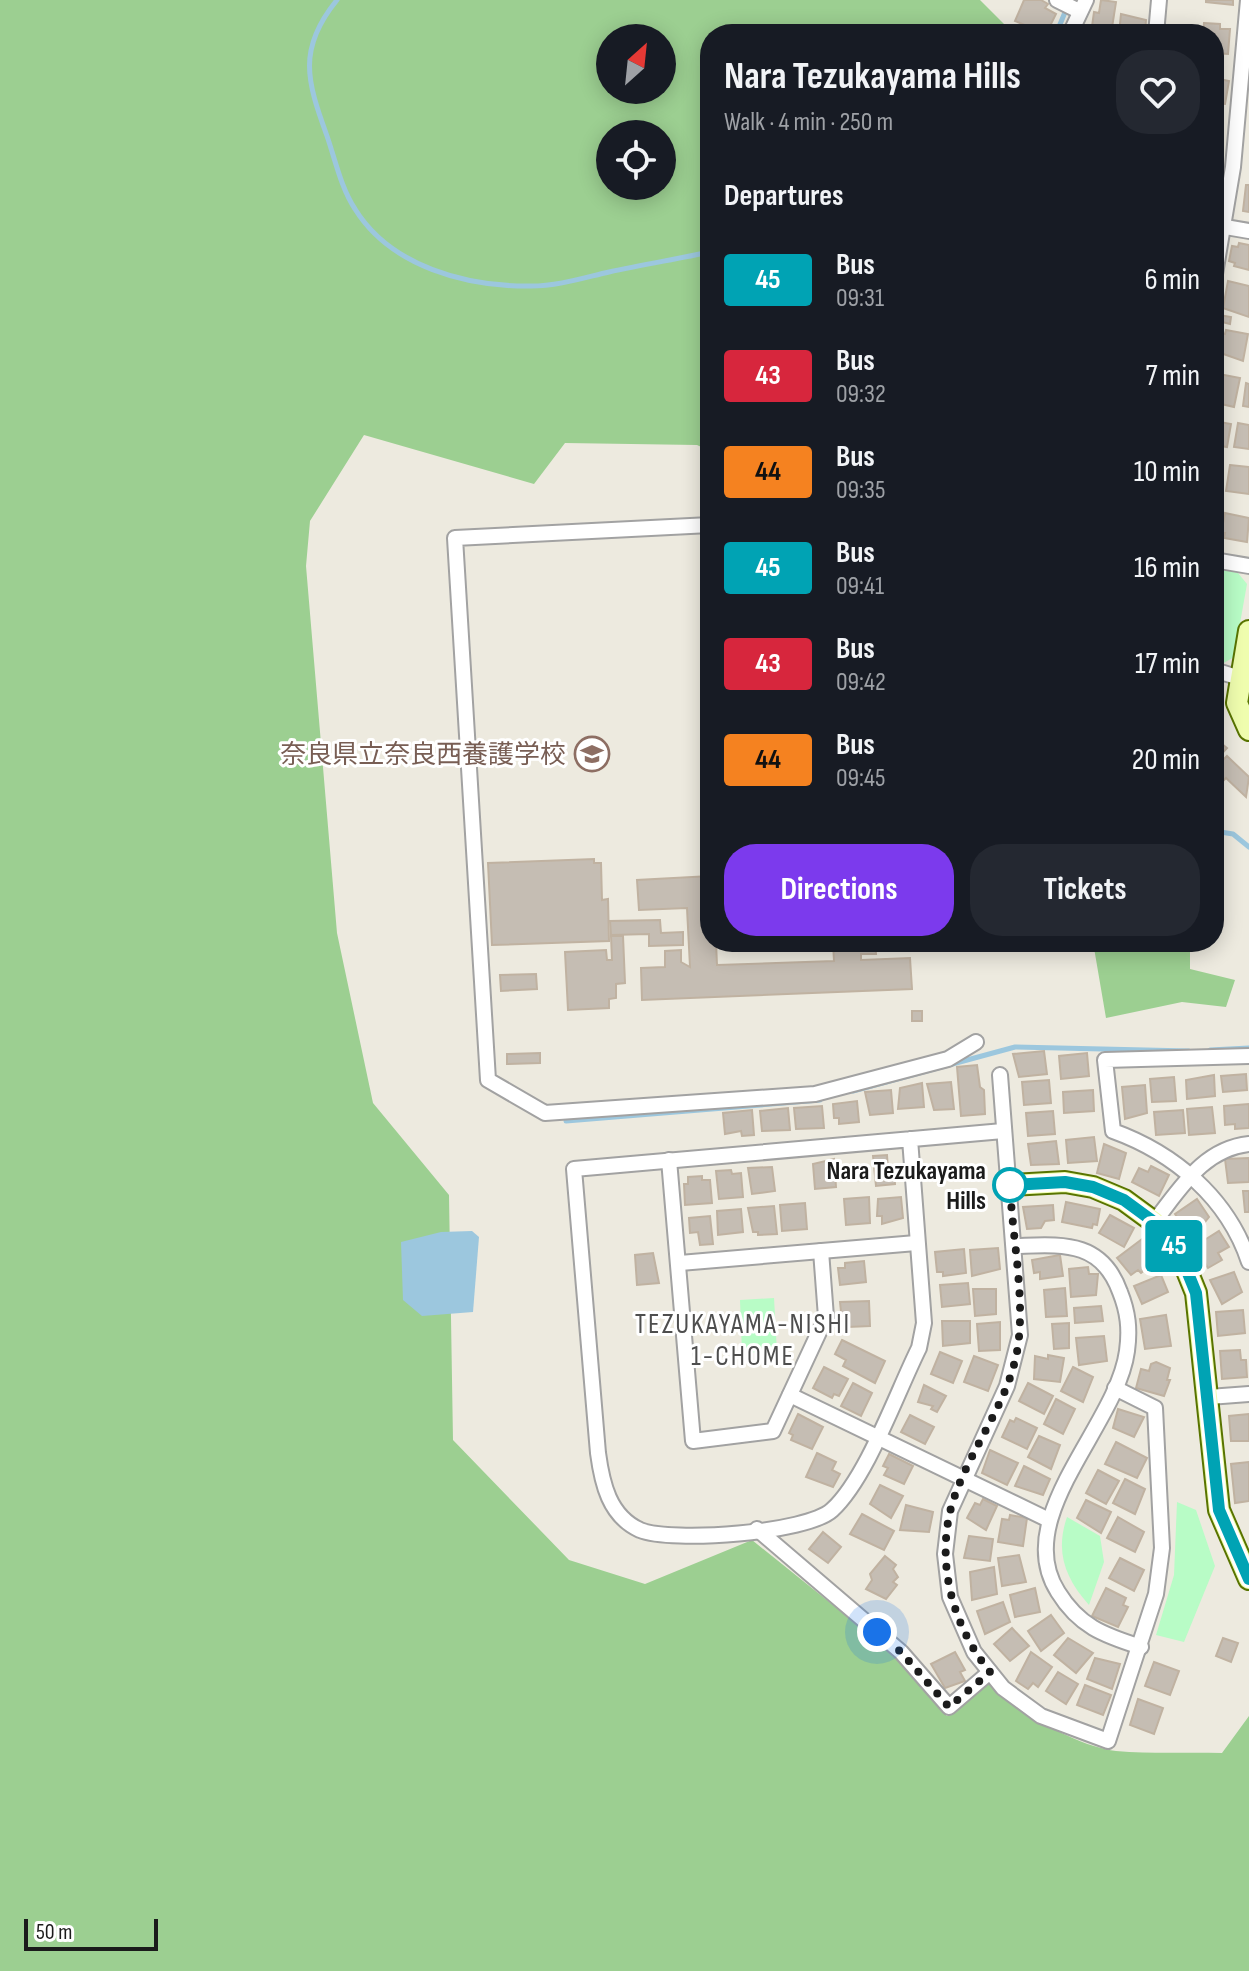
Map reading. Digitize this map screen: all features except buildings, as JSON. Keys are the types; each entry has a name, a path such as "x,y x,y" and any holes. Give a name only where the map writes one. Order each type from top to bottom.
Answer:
{"street":[{"path":"1057,0 1082,6"},
{"path":"1157,24 1159,0"},
{"path":"1224,205 1233,167 1248,0"},
{"path":"1224,227 1249,231"},
{"path":"700,526 455,538 488,1080 545,1113 815,1094 948,1059 976,1042"},
{"path":"1224,562 1249,566"},
{"path":"1247,724 1237,703 1249,631"},
{"path":"1224,673 1240,678"},
{"path":"1249,1056 1105,1060 1113,1131 1136,1139 1175,1162 1191,1176 1219,1205 1243,1244 1249,1262"},
{"path":"1000,1075 1020,1335 1007,1386 964,1480 949,1525 945,1554 950,1597 974,1652 1003,1688 1041,1716 1108,1741 1156,1594 1162,1548 1155,1408 1115,1388"},
{"path":"910,1139 924,1323 919,1348 852,1488 830,1512 800,1525 672,1537 639,1530 617,1514 603,1487 574,1169 669,1160 910,1139 1003,1131"},
{"path":"1154,1222 1210,1156 1229,1146 1249,1144"},
{"path":"669,1160 693,1441 773,1431 826,1317 821,1251"},
{"path":"1010,1185 1065,1182 1093,1187 1124,1200 1154,1222 1179,1251 1196,1293 1219,1510 1249,1579"},
{"path":"680,1263 916,1243"},
{"path":"1014,1246 1071,1245 1096,1256 1117,1282 1129,1316 1127,1353 1115,1388 1049,1520 1044,1546 1051,1582 1071,1614 1097,1634 1141,1647"},
{"path":"1209,1397 1249,1394"},
{"path":"790,1395 1049,1520"},
{"path":"757,1529 901,1652 949,1707 990,1672"}],"green space":[{"path":"0,0 980,0 1004,24 700,24 700,446 565,443 534,484 364,435 310,521 306,566 337,933 373,1103 449,1195 453,1440 569,1560 645,1584 752,1540 894,1654 947,1716 987,1682 1047,1726 1101,1748 1129,1752 1222,1753 1249,1716 1249,1971 0,1971"},
{"path":"1224,570 1238,573 1247,584 1234,657 1224,663"},
{"path":"1095,952 1190,952 1190,969 1235,980 1226,1007 1182,1002 1106,1018"},
{"path":"774,1298 777,1352 742,1353 740,1300"},
{"path":"1177,1502 1196,1510 1215,1566 1184,1642 1156,1635 1174,1575"},
{"path":"1067,1517 1100,1536 1104,1562 1089,1605 1064,1564 1062,1542"}],"water":[{"path":"472,1231 479,1237 473,1312 422,1316 403,1300 401,1242 441,1232"}],"waterway":[{"path":"337,0 324,18 311,50 314,98 346,192 370,229 389,246 432,270 482,283 531,286 561,283 700,254"},
{"path":"1060,24 1068,5"},
{"path":"1224,833 1233,834 1249,847"},
{"path":"853,1091 1015,1047 1189,1051"},
{"path":"1210,1050 1249,1048"},
{"path":"566,1121 820,1100"}],"bus line":[{"name":"45","path":"1010,1185 1065,1182 1093,1187 1124,1200 1154,1222 1179,1251 1196,1293 1219,1510 1249,1579"}],"place":[{"name":"奈良県立奈良西養護学校","path":"592,754"},
{"name":"Nara Tezukayama Hills","path":"1010,1185"}],"district":[{"name":"TEZUKAYAMA-NISHI 1-CHOME","path":"743,1339"}],"route":[{"path":"877,1632 901,1652 949,1707 990,1672 974,1652 950,1597 945,1554 950,1511 1007,1386 1020,1335 1010,1185"}]}
